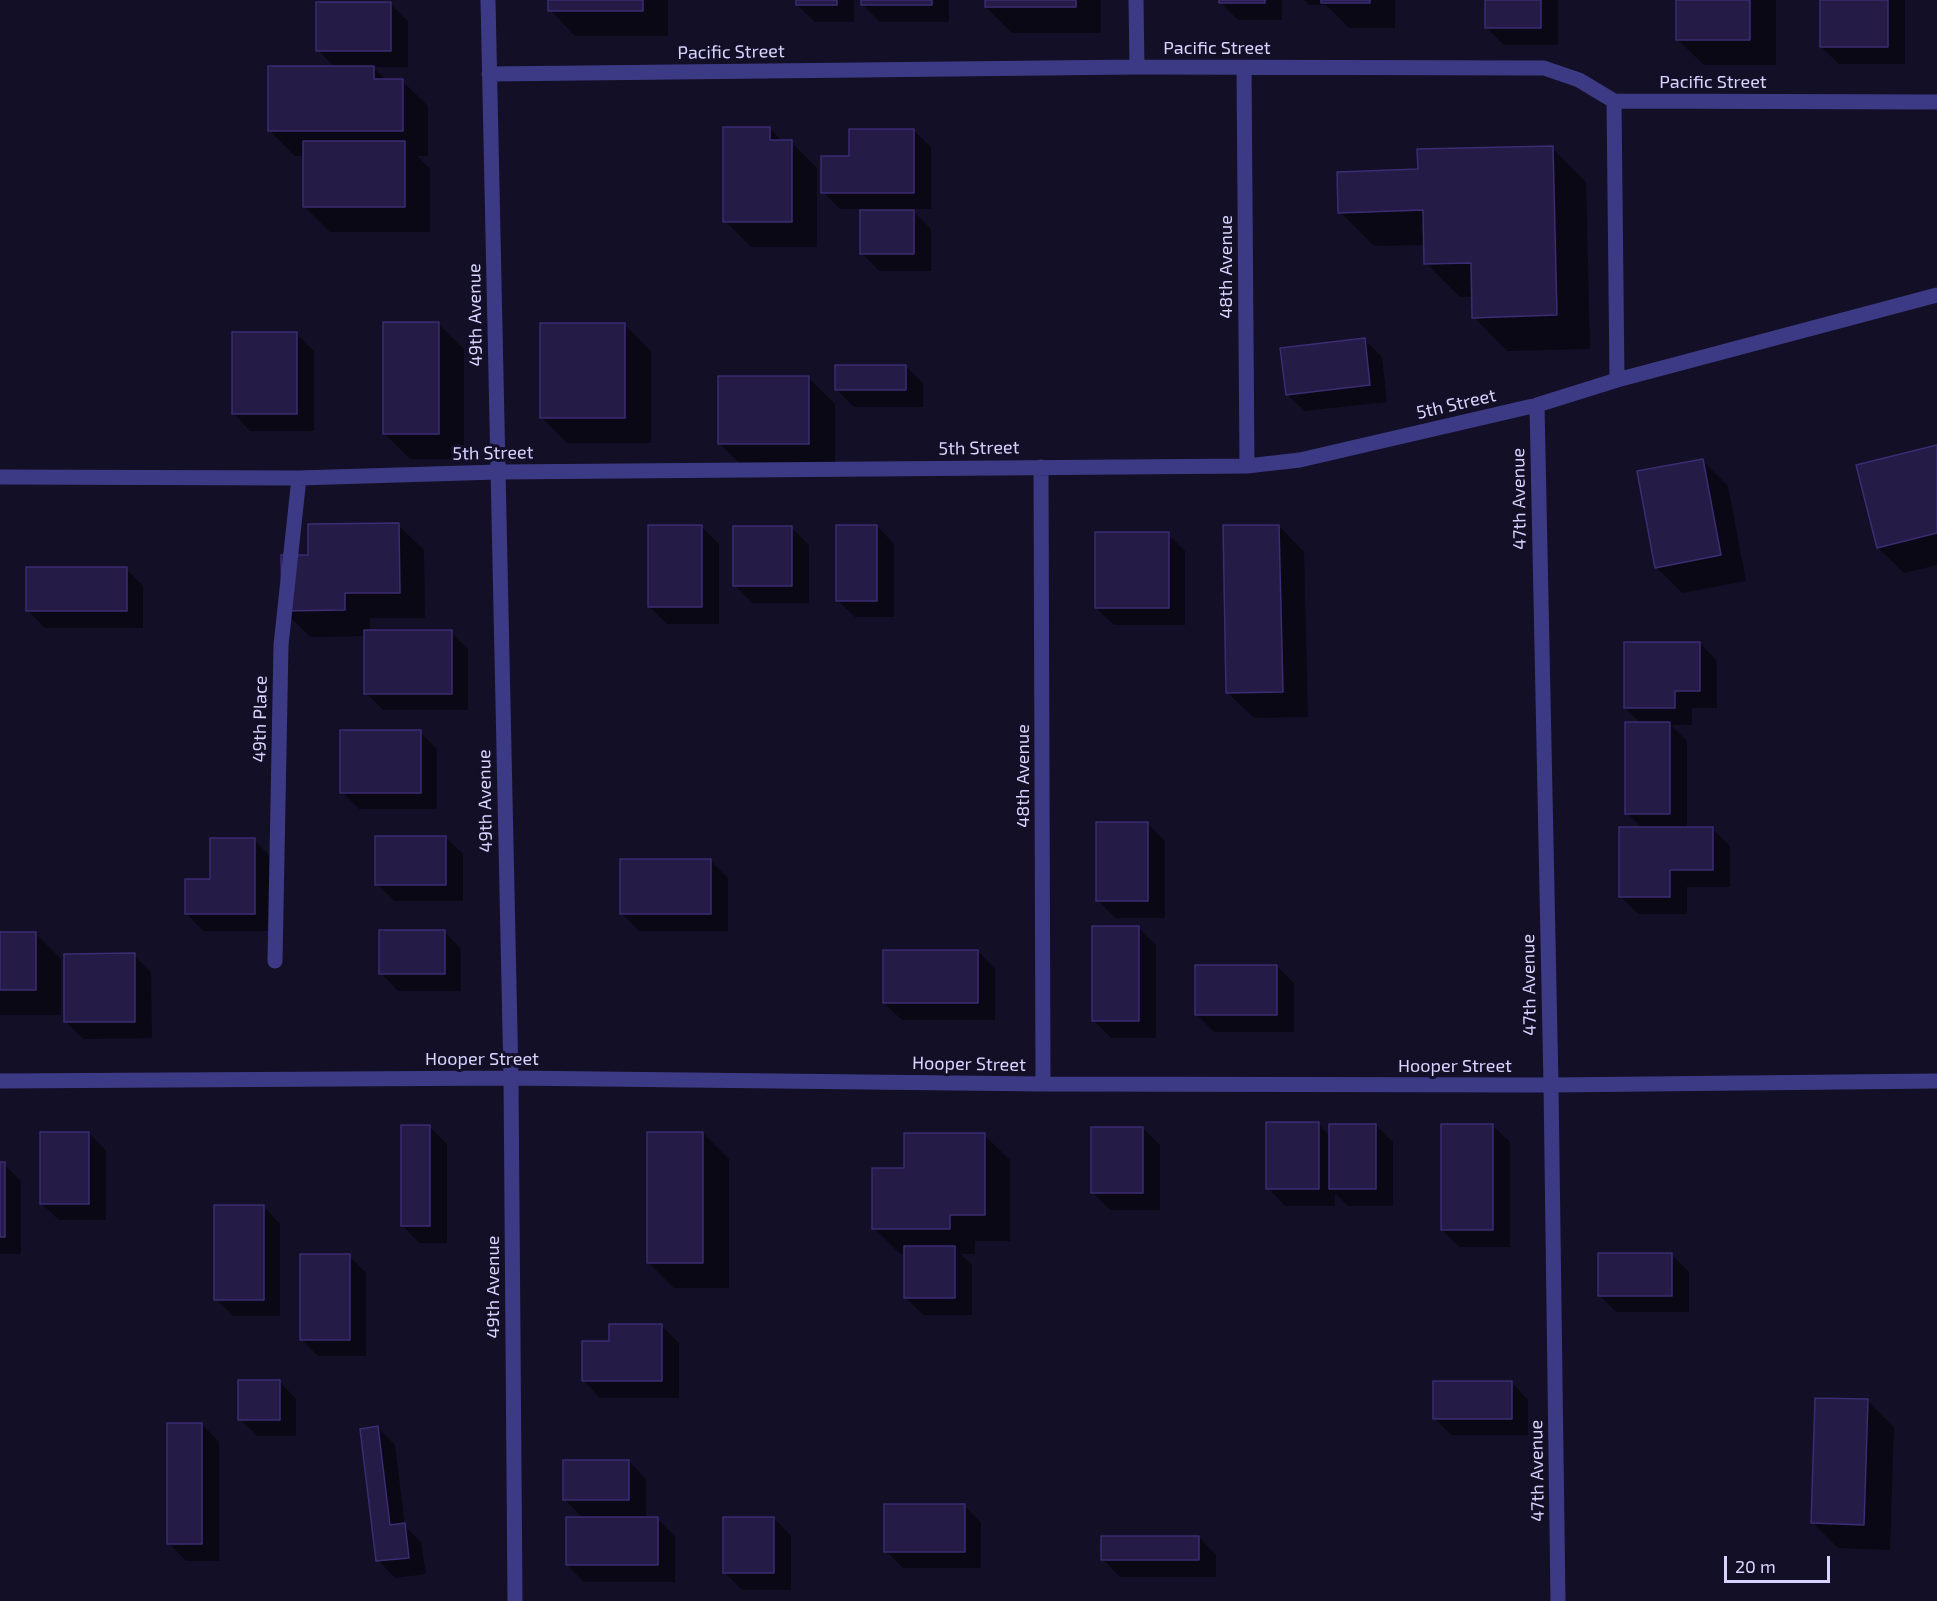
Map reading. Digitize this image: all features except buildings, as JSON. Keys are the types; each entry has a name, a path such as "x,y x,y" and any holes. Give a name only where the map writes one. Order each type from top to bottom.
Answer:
{"street":[{"name":"49th Avenue","path":"488,0 511,1078 515,1601"},
{"path":"1136,0 1137,67"},
{"name":"Pacific Street","path":"489,74 1137,67 1544,68 1578,80 1614,101 1937,102"},
{"name":"48th Avenue","path":"1244,68 1247,466"},
{"path":"1614,101 1617,380"},
{"name":"5th Street","path":"0,477 299,478 498,472 1247,466 1300,460 1537,405 1617,380 1937,295"},
{"name":"47th Avenue","path":"1537,405 1551,1085 1558,1601"},
{"name":"48th Avenue","path":"1041,467 1043,1084"},
{"name":"49th Place","path":"275,961 281,645 299,478"},
{"name":"Hooper Street","path":"0,1081 511,1078 1043,1084 1551,1085 1937,1081"}]}
